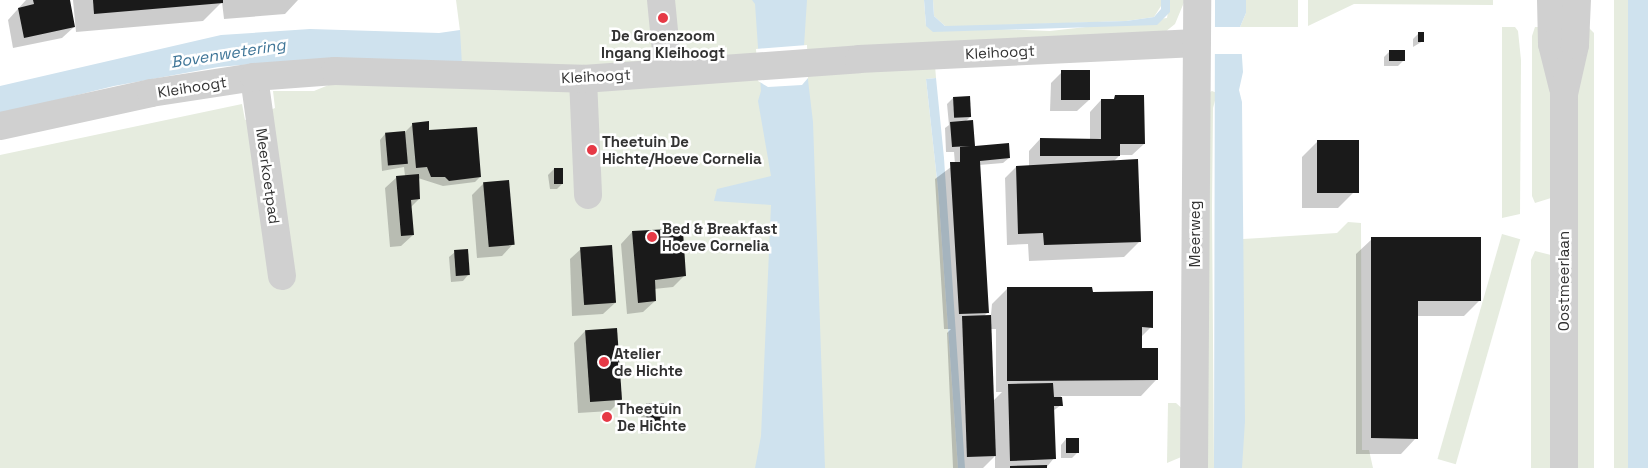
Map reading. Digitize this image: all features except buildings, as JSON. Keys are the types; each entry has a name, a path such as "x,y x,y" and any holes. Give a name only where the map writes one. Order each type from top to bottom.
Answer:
{"street":[{"path":"662,0 668,71"},
{"name":"Meerweg","path":"1194,468 1197,0"},
{"name":"Oostmeerlaan","path":"1551,0 1552,44 1564,94"},
{"name":"Oostmeerlaan","path":"1564,468 1564,94 1575,45 1576,0"},
{"name":"Kleihoogt","path":"0,126 151,93 254,77 335,71 583,79 668,71 833,61 1196,43"},
{"name":"Meerkoetpad","path":"254,77 282,276"},
{"path":"583,79 588,196"}],"shaded area":[{"path":"456,0 924,0 926,26 1050,31 1167,18 1170,0 1185,0 1175,24 1160,36 935,65 936,78 926,79 938,189 958,468 0,468 0,155 242,104 245,120 275,108 273,91 314,91 460,31"},
{"path":"933,0 1161,0 1161,6 1154,17 1126,21 945,26 934,16"},
{"path":"1246,0 1298,0 1298,27 1240,27 1246,13"},
{"path":"1308,0 1493,0 1493,5 1354,4 1308,26"},
{"path":"1614,0 1628,0 1628,468 1614,468"},
{"path":"1502,27 1515,27 1518,31 1521,60 1520,214 1502,218"},
{"path":"1535,27 1545,27 1551,76 1551,198 1535,203 1532,196 1532,36"},
{"path":"1589,28 1594,33 1594,468 1576,468 1575,101"},
{"path":"1212,91 1217,93 1213,108 1212,208 1214,468 1204,468 1206,94"},
{"path":"1348,222 1361,223 1362,450 1369,450 1373,468 1242,468 1243,239 1337,233"},
{"path":"1502,234 1520,239 1456,464 1438,459"},
{"path":"1535,251 1551,255 1551,468 1531,468 1531,260"},
{"path":"1168,403 1176,403 1186,412 1186,455 1167,463"}],"water":[{"path":"752,0 807,0 804,46 813,122 825,468 755,468 761,436 771,205 714,201 717,189 771,176 758,101 761,91 755,4"},
{"path":"924,0 933,0 934,16 945,26 1126,21 1154,17 1161,9 1161,0 1170,0 1170,12 1157,25 933,32 926,26"},
{"path":"1215,0 1246,0 1246,13 1240,27 1243,72 1239,90 1242,102 1245,421 1242,468 1214,468"},
{"path":"1628,0 1648,0 1648,468 1628,468"},
{"name":"Bovenwetering","path":"310,29 439,33 460,30 462,65 290,61 218,67 114,86 0,114 0,86 221,35"},
{"path":"936,78 944,158 965,468 958,468 938,189 926,79"}],"pier":[{"path":"1212,27 1242,27 1242,54 1212,54"},
{"path":"807,45 808,78 802,85 768,87 758,81 756,49"}],"place":[{"name":"De Groenzoom Ingang Kleihoogt","path":"663,18"},
{"name":"Theetuin De Hichte/Hoeve Cornelia","path":"592,150"},
{"name":"Bed & Breakfast Hoeve Cornelia","path":"652,237"},
{"name":"Atelier de Hichte","path":"604,362"},
{"name":"Theetuin De Hichte","path":"607,417"}]}
